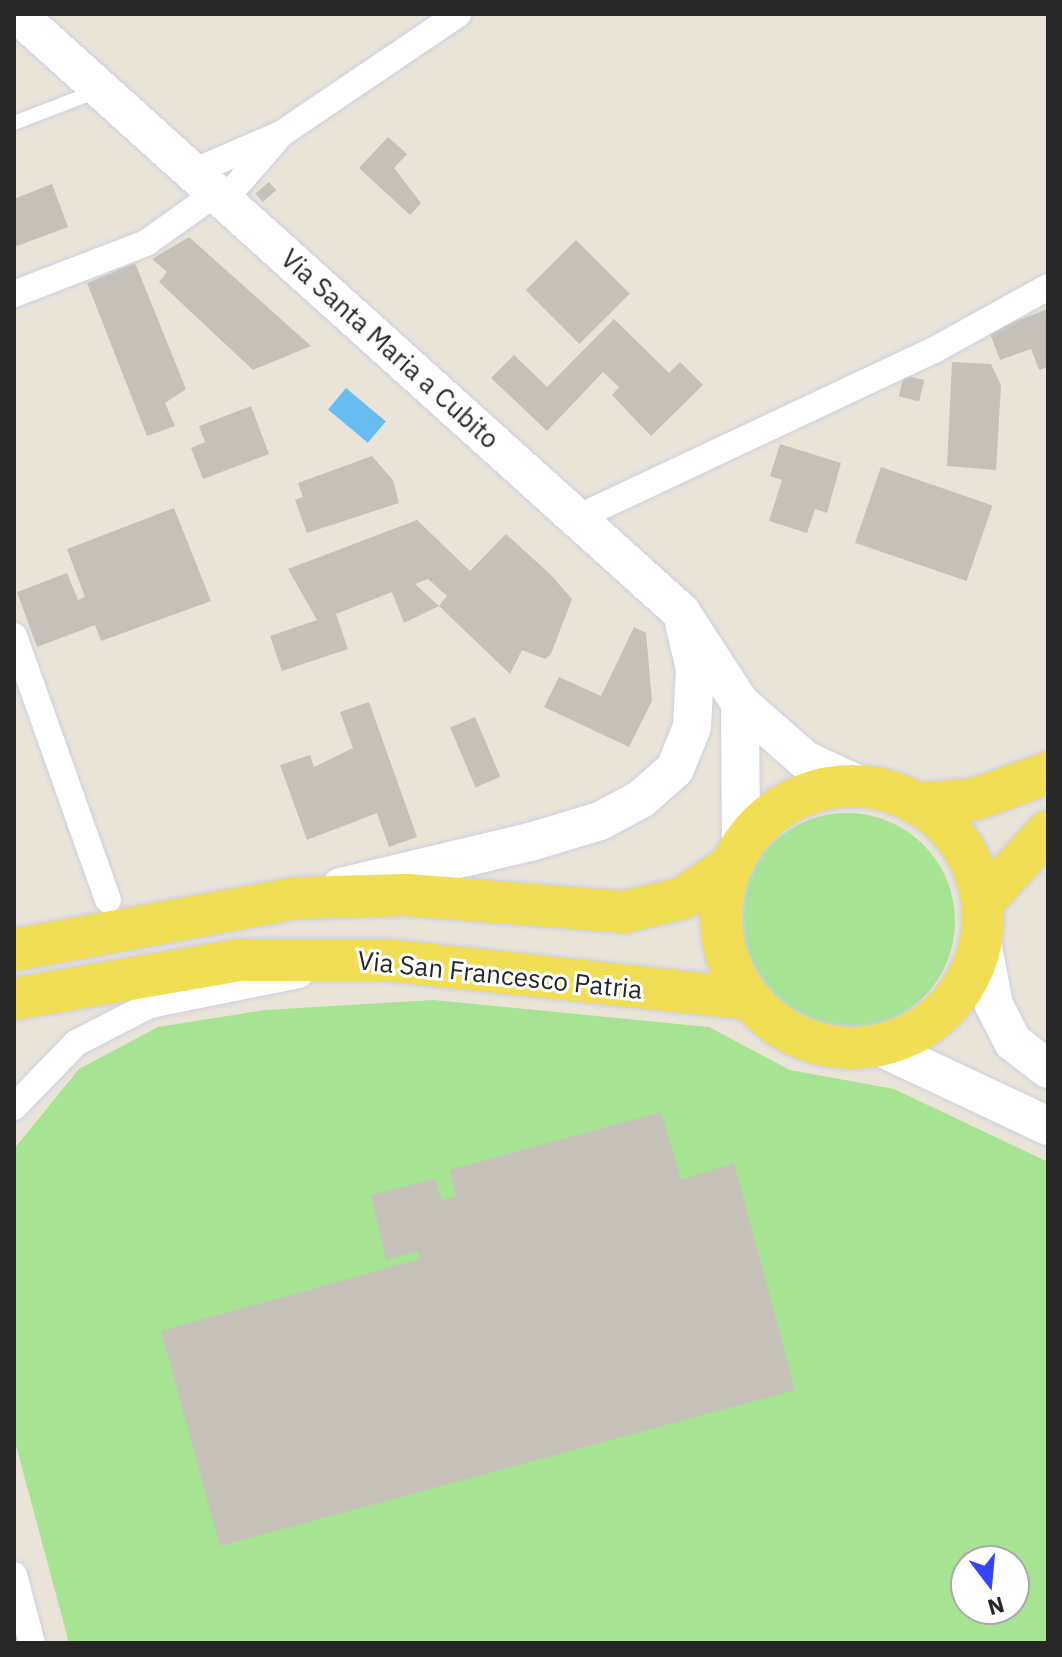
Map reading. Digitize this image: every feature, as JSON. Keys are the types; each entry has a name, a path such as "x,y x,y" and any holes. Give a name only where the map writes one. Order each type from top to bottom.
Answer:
{"main road":[{"name":"Via Santa Maria a Cubito","path":"17,14 681,612 740,703 805,760 861,786"},
{"path":"14,950 296,898 530,842 600,821 641,799 675,769 692,727 695,669 681,612"},
{"path":"740,703 736,858 721,934 748,999 807,1041 878,1046 1048,1126"},
{"path":"296,898 407,895 624,912 683,898 736,858 784,805 821,790 861,786 919,804 976,799 1048,773"},
{"path":"919,804 965,852 982,922 994,1005 1013,1042 1048,1069"},
{"path":"878,1046 915,1033 946,1009 969,978 982,922 1048,831"},
{"name":"Via San Francesco Patria","path":"14,999 240,960 385,960 748,999"}],"street":[{"path":"14,294 146,243 281,134 458,14"},
{"path":"211,188 281,134"},
{"path":"577,518 934,350 1048,287"},
{"path":"14,636 108,900"},
{"path":"14,1107 76,1043 150,1005 385,960"},
{"path":"14,1575 32,1643"}],"lane":[{"path":"14,123 101,89"}],"green space":[{"path":"847,813 888,821 907,831 923,845 937,861 947,880 955,921 947,962 937,981 923,997 907,1011 888,1021 847,1029 806,1021 787,1011 771,997 757,981 747,962 739,921 747,880 757,861 771,845 787,831 806,821"},
{"path":"433,1000 709,1027 790,1070 894,1089 1048,1162 1048,1643 69,1643 14,1438 14,1149 79,1069 158,1027 265,1010"}],"water":[{"path":"346,388 386,421 368,443 328,409"}],"building":[{"path":"388,137 407,154 394,168 421,203 410,215 359,168"},
{"path":"269,182 276,190 263,202 255,194"},
{"path":"52,184 68,227 14,247 14,199"},
{"path":"189,237 311,346 253,370 159,282 167,272 152,259"},
{"path":"576,240 630,294 580,344 526,290"},
{"path":"135,263 186,389 165,403 175,426 147,436 87,283"},
{"path":"1048,309 1048,367 1039,370 1031,349 1000,360 989,331"},
{"path":"614,319 669,373 680,362 703,385 651,436 612,395 619,387 603,372 547,431 491,378 514,355 547,387"},
{"path":"952,362 991,364 1001,385 996,470 947,466"},
{"path":"904,375 924,380 919,401 899,396"},
{"path":"251,406 269,454 203,479 191,448 205,442 199,426"},
{"path":"780,444 841,463 827,513 815,509 807,533 769,521 782,480 770,476"},
{"path":"372,456 393,480 399,503 307,533 295,500 303,497 298,483"},
{"path":"881,467 993,505 967,581 855,543"},
{"path":"174,508 211,601 101,641 95,625 37,647 17,592 67,573 78,600 85,597 67,549"},
{"path":"417,520 470,571 506,534 551,575 572,599 551,654 545,659 522,650 510,674 439,606 404,623 392,592 336,614 348,649 282,671 270,636 317,620 288,569","holes":["428,579 447,596 439,606 415,584"]},
{"path":"634,627 646,633 652,701 629,747 544,707 559,677 601,696"},
{"path":"369,702 417,837 389,847 377,813 307,840 280,765 310,755 314,767 353,748 340,712"},
{"path":"475,717 500,777 476,787 450,728"},
{"path":"661,1112 681,1180 734,1163 795,1390 220,1546 161,1331 420,1259 417,1251 386,1260 371,1195 435,1179 442,1201 456,1196 450,1170"}]}
